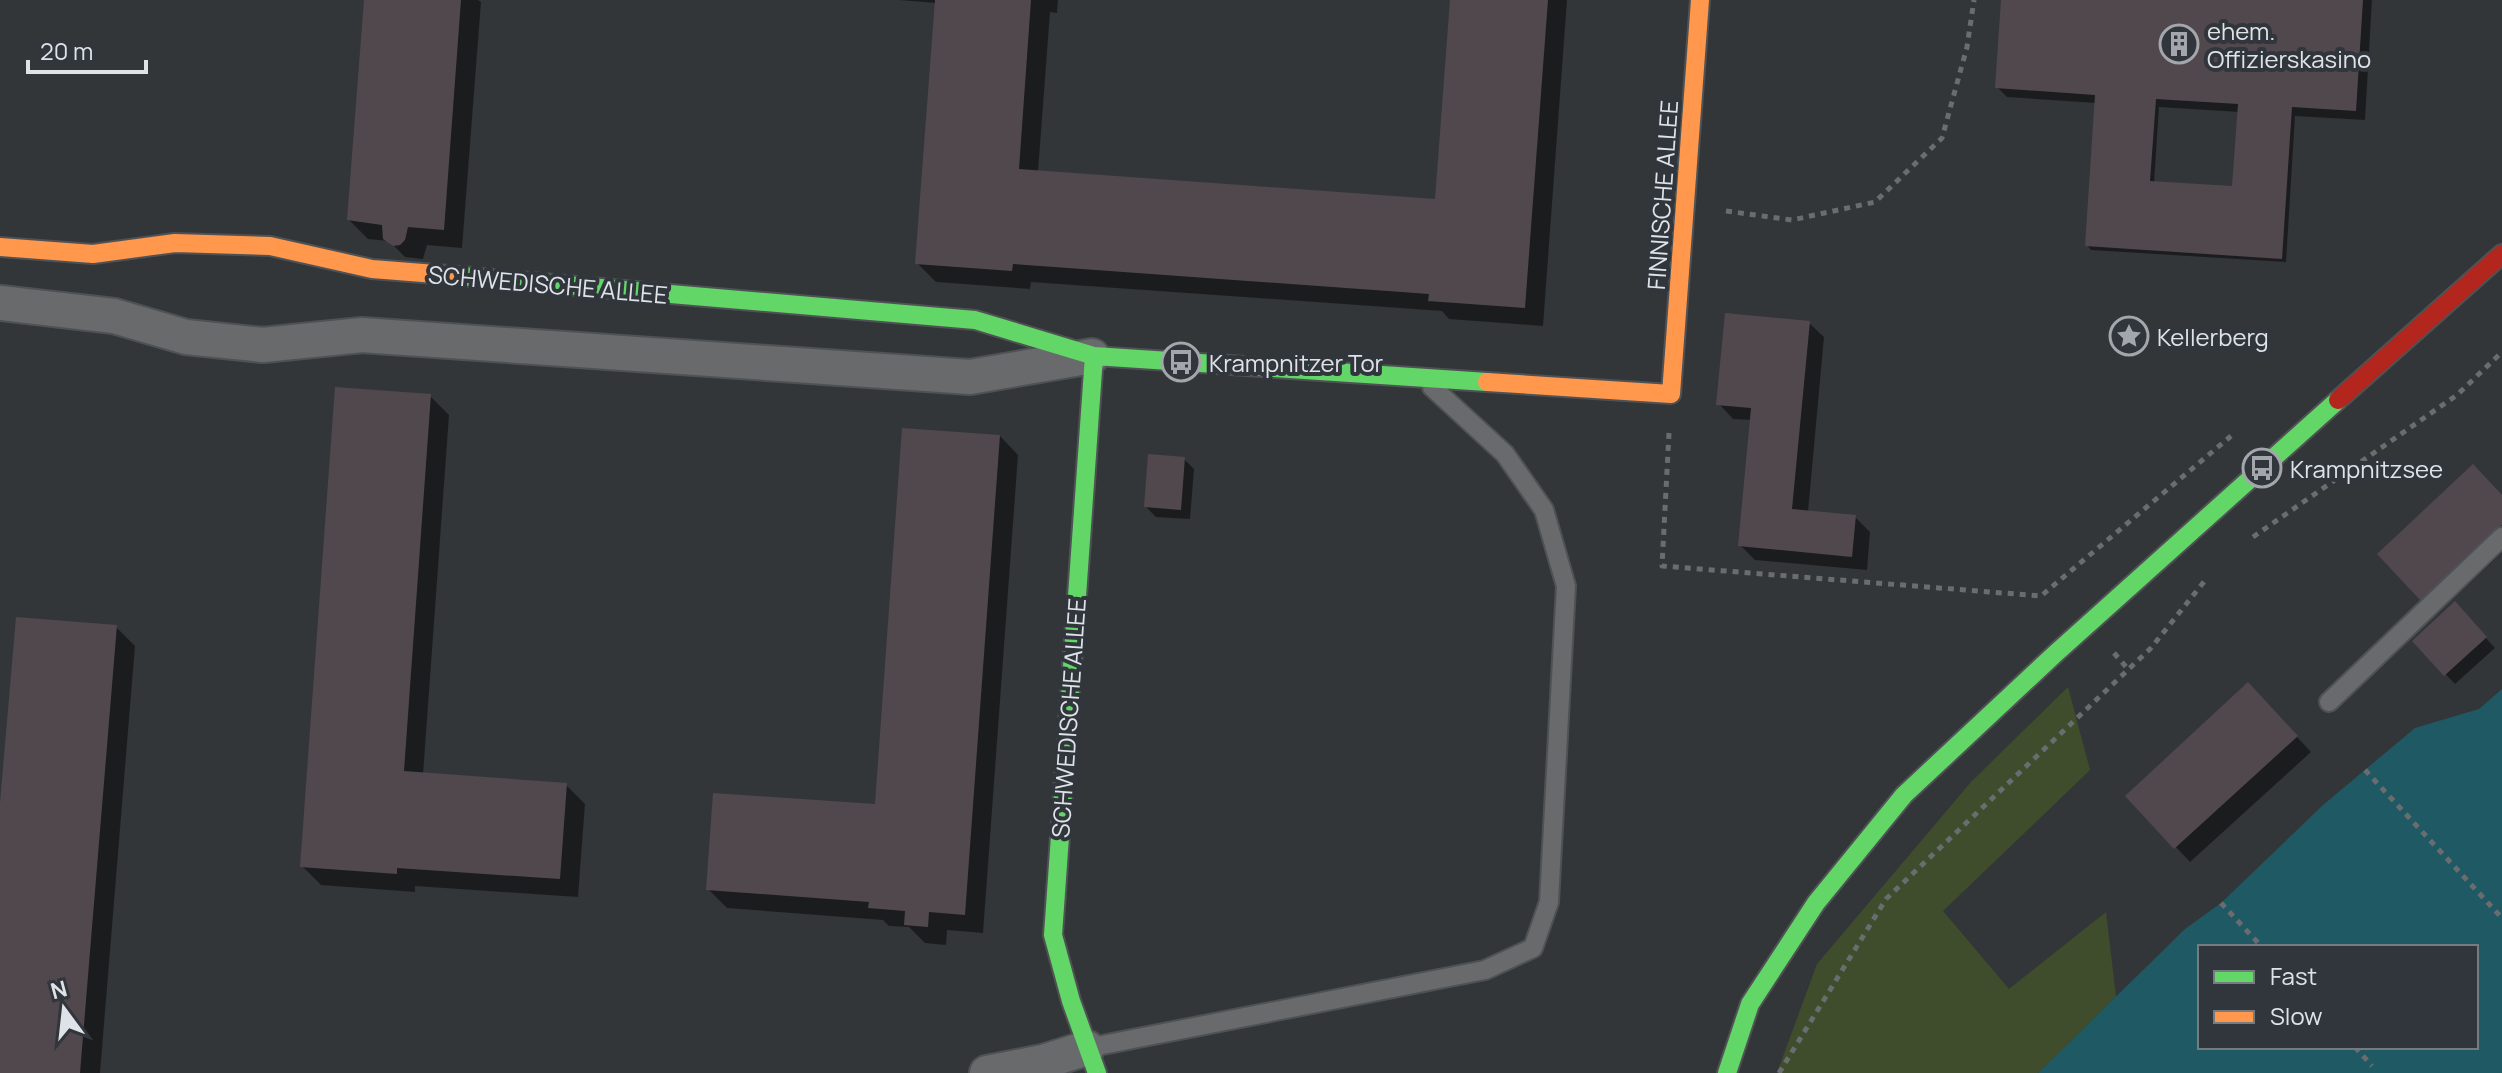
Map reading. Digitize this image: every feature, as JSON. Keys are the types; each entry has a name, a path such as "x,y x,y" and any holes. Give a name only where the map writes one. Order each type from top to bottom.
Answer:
{"street":[{"name":"FINNISCHE ALLEE","path":"1671,394 1700,0"},
{"name":"SCHWEDISCHE ALLEE","path":"0,247 93,254 175,243 270,246 372,269 975,320 1094,356 1671,394"},
{"path":"1727,1073 1750,1004 1816,903 1904,795 2056,653 2502,254"},
{"name":"SCHWEDISCHE ALLEE","path":"0,303 114,316 186,337 263,345 362,335 970,377 1094,356"},
{"name":"SCHWEDISCHE ALLEE","path":"1092,1061 1053,935 1094,356"},
{"path":"987,1073 1043,1062 1092,1061"}],"lane":[{"path":"1092,1061 1485,970 1533,948 1549,902 1566,586 1544,510 1505,454 1420,378"},
{"path":"2329,702 2502,537"}],"path":[{"path":"1685,205 1792,220 1875,202 1942,138 1967,47 1974,0"},
{"path":"2250,539 2457,395 2502,352"},
{"path":"1671,394 1662,566 2041,596 2242,426"},
{"path":"1779,1073 1886,899 2151,648 2215,569"},
{"path":"2365,770 2502,918"},
{"path":"2221,903 2260,945"},
{"path":"2357,1049 2372,1066"}],"green space":[{"path":"2068,687 2090,770 1943,911 2009,989 2106,912 2116,997 2038,1073 1777,1073 1817,964 1971,782"}],"water":[{"path":"2502,689 2502,1073 2038,1073 2185,929 2221,903 2323,805 2415,728 2479,709"}],"building":[{"path":"364,0 461,0 444,230 408,227 405,240 393,246 383,239 382,225 347,220"},
{"path":"935,0 1031,0 1019,169 1435,199 1450,0 1548,0 1525,308 1428,301 1429,294 1013,264 1012,271 915,264"},
{"name":"ehem. Offizierskasino","path":"2001,0 2363,0 2356,111 2292,107 2282,259 2085,246 2095,95 1995,88","holes":["2156,99 2238,104 2232,186 2150,181"]},
{"path":"1725,313 1810,321 1792,509 1856,515 1852,557 1738,546 1751,408 1716,405"},
{"path":"335,387 431,394 404,771 567,783 560,879 397,868 397,874 300,867"},
{"path":"902,428 1000,435 965,915 929,912 928,927 904,925 905,911 868,908 869,902 706,890 713,793 875,804"},
{"path":"1148,454 1185,457 1181,510 1144,507"},
{"path":"2473,464 2502,495 2502,525 2421,601 2377,554"},
{"path":"2455,601 2487,637 2444,676 2412,641"},
{"path":"16,617 117,625 80,1073 0,1073 0,803"},
{"path":"2248,682 2298,736 2174,849 2125,796"}],"traffic: fast":[{"path":"448,275 975,320 1094,356 1487,382"},
{"path":"1094,356 1053,935 1071,1001 1097,1073"},
{"path":"1727,1073 1750,1004 1816,903 1904,795 2056,653 2338,400"}],"traffic: slow":[{"path":"1487,382 1671,394 1700,0"},
{"path":"0,247 93,254 175,243 270,246 372,269 448,275"}],"traffic: jam":[{"path":"2338,400 2502,254"}],"place":[{"name":"ehem. Offizierskasino","path":"2179,44"},
{"name":"Kellerberg","path":"2129,336"},
{"name":"Krampnitzer Tor","path":"1181,362"},
{"name":"Krampnitzsee","path":"2262,468"}]}
